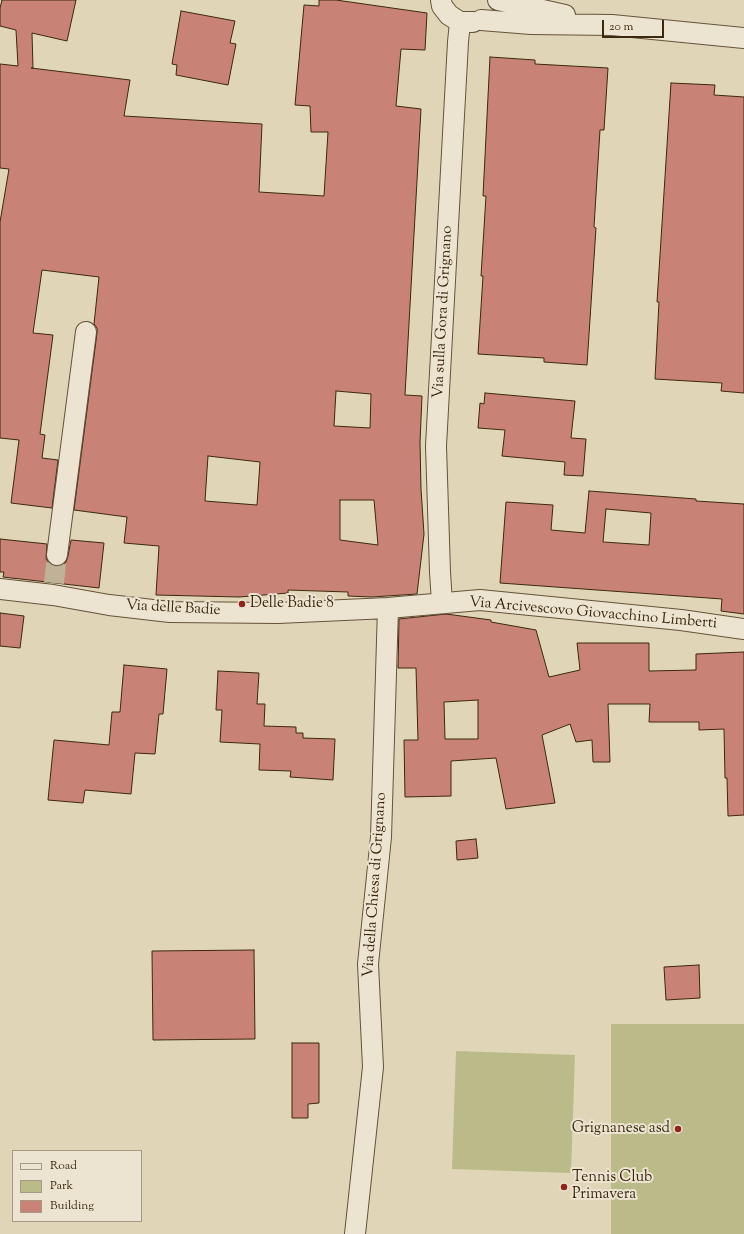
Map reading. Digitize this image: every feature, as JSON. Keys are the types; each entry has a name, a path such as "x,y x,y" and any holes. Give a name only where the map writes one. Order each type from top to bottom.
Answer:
{"street":[{"path":"441,0 442,6 448,15 460,22 470,23 481,20 531,24 612,25 744,38"},
{"path":"481,20 489,14 497,0 612,25"},
{"name":"Via sulla Gora di Grignano","path":"442,603 436,446 460,22"},
{"path":"57,555 86,332"},
{"name":"Via delle Badie","path":"0,589 54,589 109,605 170,612 278,613 388,608 442,603"},
{"name":"Via Arcivescovo Giovacchino Limberti","path":"442,603 480,600 681,620 744,629"},
{"name":"Via della Chiesa di Grignano","path":"355,1234 373,1067 368,964 380,837 388,608"}],"green space":[{"name":"Grignanese asd","path":"611,1024 744,1024 744,1234 611,1234"},
{"path":"456,1051 575,1055 571,1173 452,1169"}],"building":[{"path":"2,0 76,0 67,41 32,33 33,68 31,68 130,80 124,116 262,124 259,192 324,196 328,132 311,132 310,106 295,105 304,5 319,6 319,0 336,0 427,13 425,50 401,49 396,106 421,109 405,395 422,396 420,442 424,534 417,594 372,597 348,596 348,592 288,590 288,593 239,597 156,595 159,546 124,543 127,517 74,510 97,333 97,328 94,324 99,277 42,270 33,333 53,335 40,434 45,435 42,458 58,460 52,508 11,503 19,440 0,438 0,222 9,169 0,168 0,64 18,66 16,30 0,26 0,8","holes":["336,391 371,394 370,428 334,426","208,456 260,462 257,505 205,501","340,500 374,500 378,545 340,540"]},
{"path":"181,11 235,21 230,43 236,44 228,85 176,75 177,65 172,64"},
{"path":"490,57 535,60 535,64 608,68 604,130 600,130 594,227 596,228 587,365 544,362 544,358 478,354 483,276 481,276 486,196 483,196"},
{"path":"671,83 715,85 714,95 744,97 744,393 721,391 722,383 655,379 659,302 657,302"},
{"path":"485,393 575,401 571,438 586,439 583,476 564,475 565,462 502,456 505,430 478,428 480,403 484,404"},
{"path":"589,491 744,504 744,614 721,611 722,599 500,583 506,502 553,505 551,530 585,533","holes":["606,509 651,513 649,545 603,542"]},
{"path":"0,539 47,544 46,559 50,564 56,566 62,565 66,562 71,540 104,543 99,588 3,577 4,572 0,572"},
{"path":"0,613 24,616 20,648 0,646"},
{"path":"446,614 491,620 491,622 536,630 549,677 580,670 577,643 649,643 649,671 696,670 696,654 744,652 744,815 728,816 727,778 725,778 724,729 699,730 699,722 649,722 650,704 608,704 610,762 593,762 592,740 576,742 570,724 542,735 555,803 506,809 496,758 451,761 451,796 405,797 404,740 418,740 416,668 398,668 399,619","holes":["478,700 478,739 445,739 444,702"]},
{"path":"124,665 167,669 163,714 159,714 155,754 135,753 131,794 85,790 83,803 48,800 54,740 109,745 112,712 120,712"},
{"path":"218,671 259,673 257,704 265,704 264,726 296,727 296,733 303,733 303,738 335,739 333,780 290,777 291,771 259,770 260,744 220,742 222,710 216,710"},
{"path":"476,839 478,858 457,860 456,841"},
{"path":"254,950 255,1039 153,1040 152,951"},
{"path":"699,965 700,998 666,1000 664,967"},
{"path":"292,1043 319,1043 319,1103 308,1104 308,1118 292,1118"}],"tunnel":[{"path":"54,583 57,555"}],"place":[{"name":"Delle Badie 8","path":"242,604"},
{"name":"Grignanese asd","path":"678,1129"},
{"name":"Tennis Club Primavera","path":"564,1187"}]}
